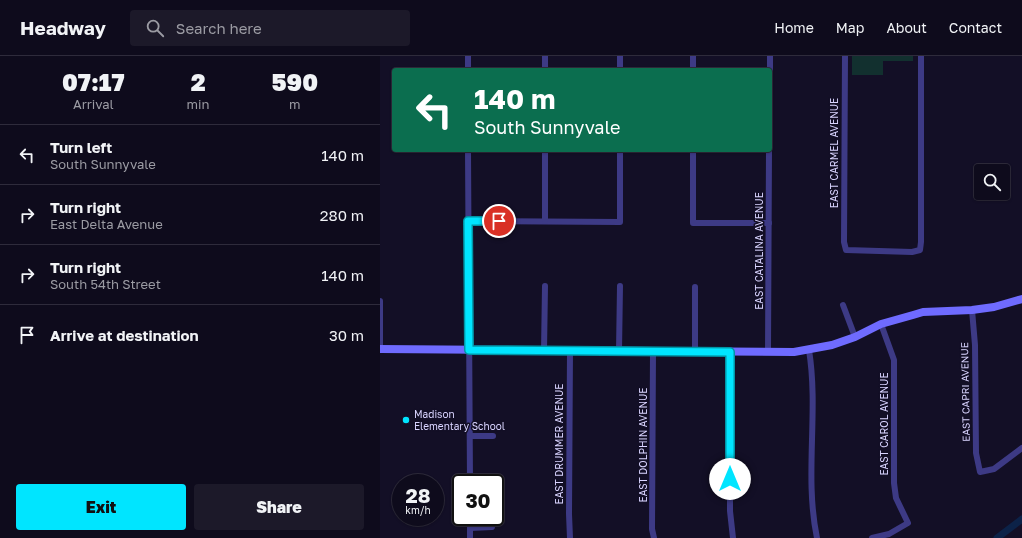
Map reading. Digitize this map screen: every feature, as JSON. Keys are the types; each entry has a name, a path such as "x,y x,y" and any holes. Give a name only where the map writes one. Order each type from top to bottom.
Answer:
{"street":[{"path":"468,56 468,68"},
{"path":"545,56 545,68"},
{"path":"620,56 620,68"},
{"path":"693,56 693,68"},
{"path":"770,56 770,68"},
{"name":"EAST CARMEL AVENUE","path":"845,56 844,242 846,250 912,252 920,250 921,242 920,56"},
{"path":"468,152 470,474"},
{"path":"545,152 545,221"},
{"path":"468,221 620,222 620,152"},
{"path":"693,152 693,223 769,223"},
{"name":"EAST CATALINA AVENUE","path":"768,352 769,152"},
{"path":"544,351 545,286"},
{"path":"620,286 620,351"},
{"path":"695,352 696,287"},
{"path":"380,302 380,349 794,352 832,345 881,324 923,312 972,310 994,307 1022,300"},
{"path":"843,305 855,336"},
{"name":"EAST CAPRI AVENUE","path":"972,310 975,345 976,453 980,472 994,469 1022,448"},
{"name":"EAST CAROL AVENUE","path":"872,538 889,534 908,523 896,498 894,483 894,360 881,324"},
{"path":"809,350 813,385 812,505 817,538"},
{"name":"EAST DRUMMER AVENUE","path":"570,351 570,538"},
{"name":"EAST DOLPHIN AVENUE","path":"653,352 652,529 654,538"},
{"path":"730,352 730,511 733,538"},
{"path":"470,436 492,436"},
{"path":"470,538 470,528 492,527"}],"green space":[{"path":"852,56 913,56 913,61 883,61 883,75 852,75"}],"waterway":[{"path":"997,538 1022,519"}],"place":[{"name":"Madison Elementary School","path":"406,420"}],"route":[{"path":"499,221 468,221 469,350 730,352 730,479"}]}
